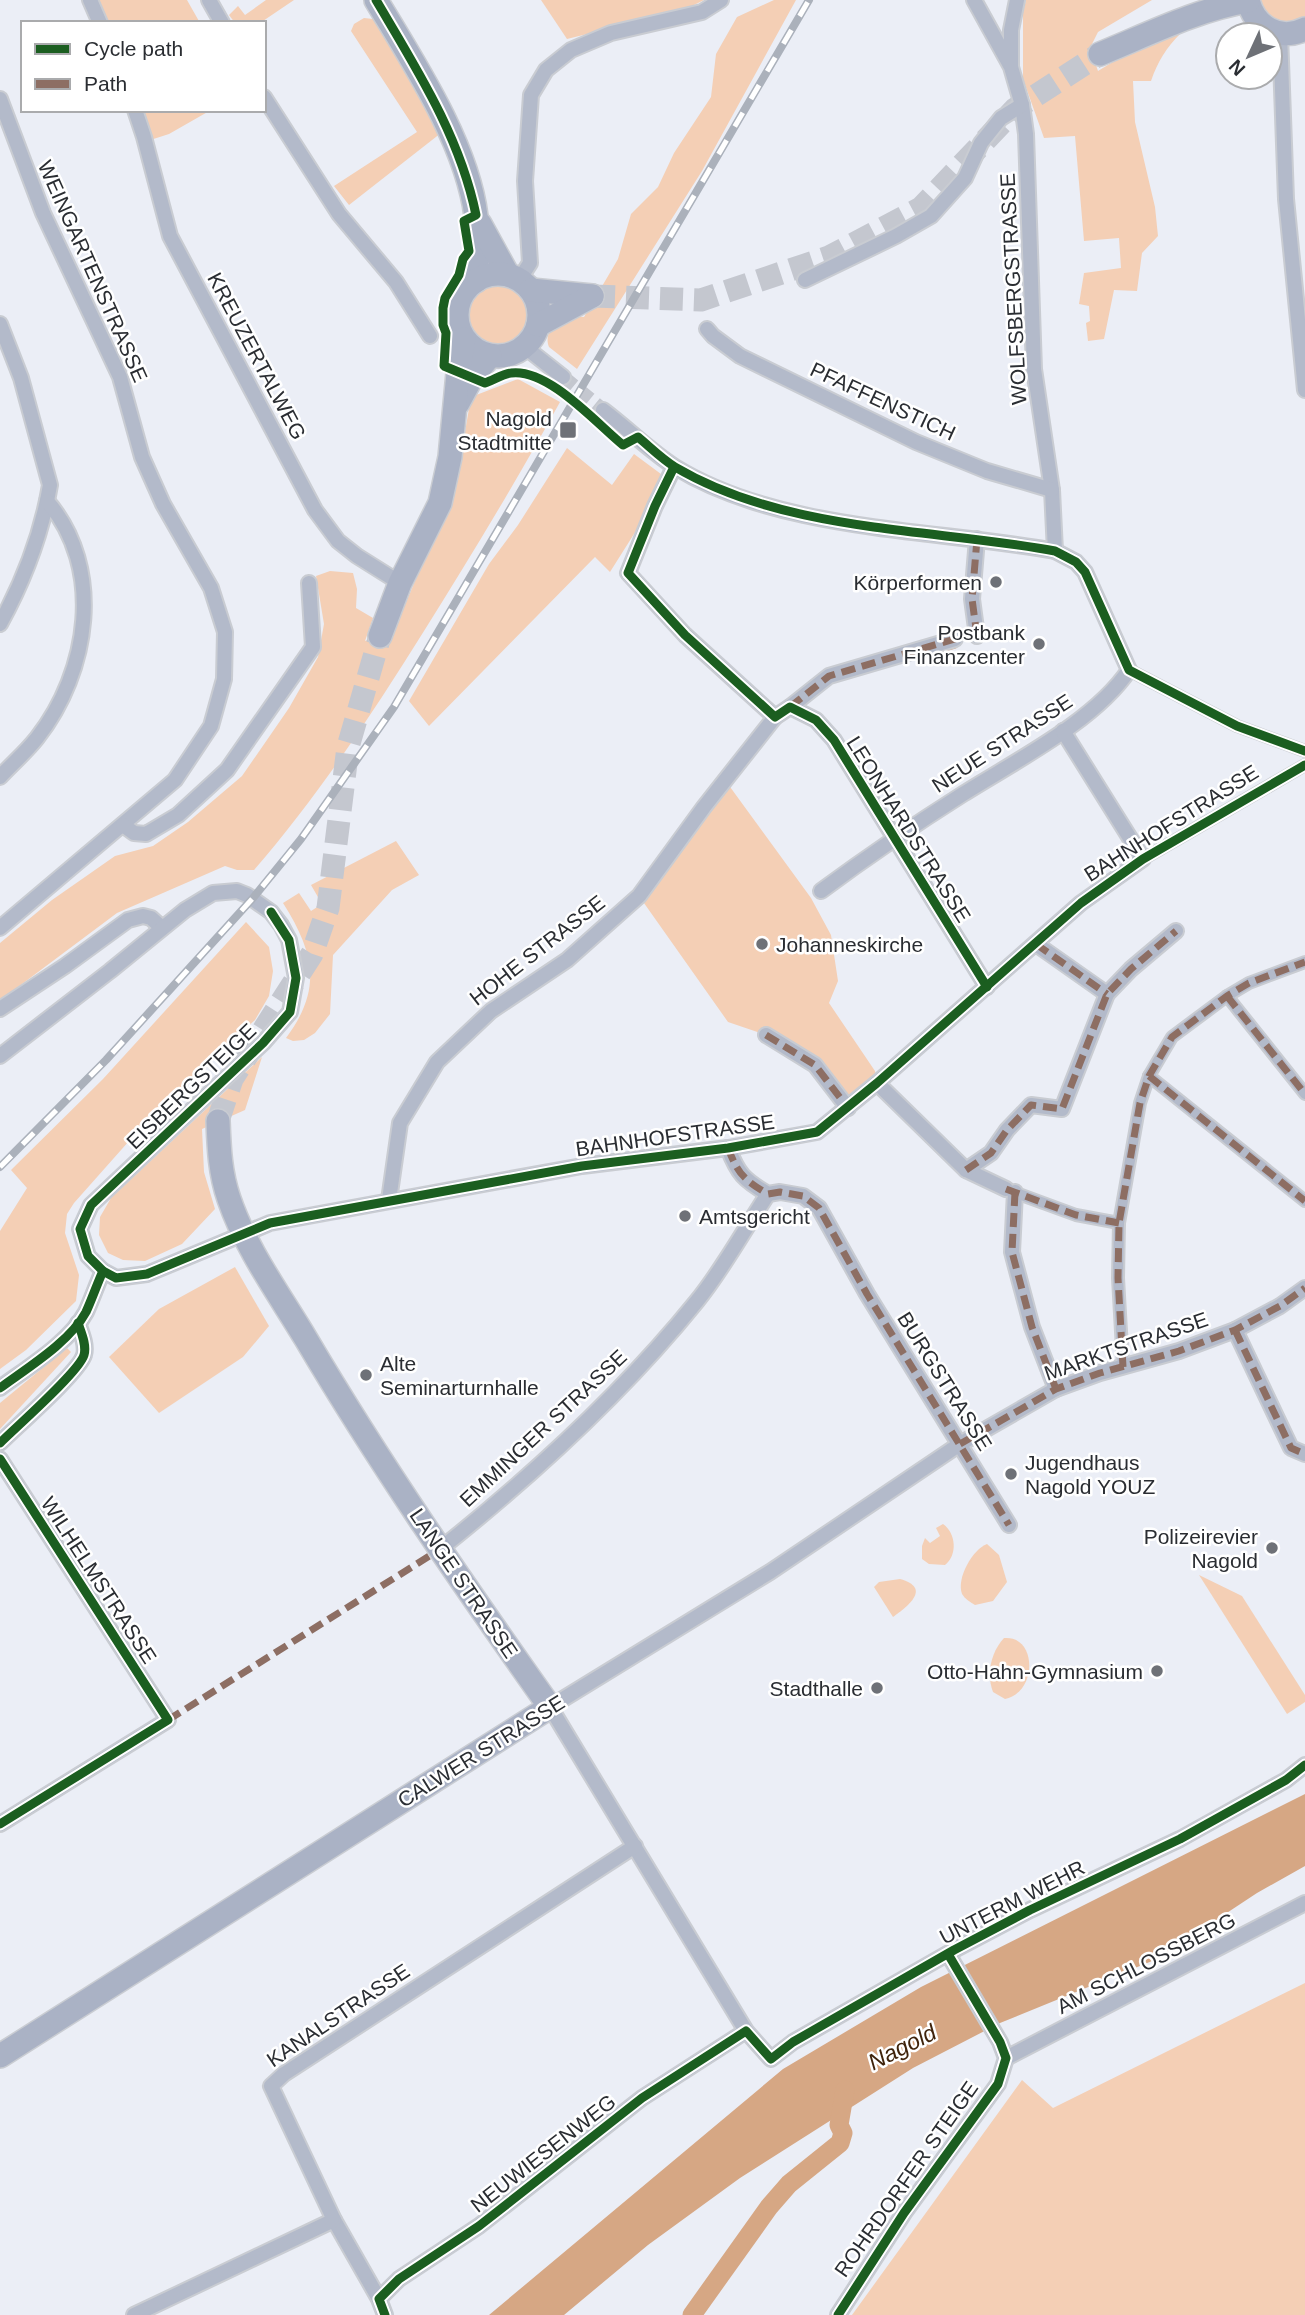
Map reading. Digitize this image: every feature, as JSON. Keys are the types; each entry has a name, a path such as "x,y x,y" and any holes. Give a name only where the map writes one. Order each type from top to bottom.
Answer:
{"main road":[{"path":"376,0 432,96 470,188 478,249 476,281"},
{"path":"1100,54 1218,6 1248,1 1258,21"},
{"path":"1284,34 1305,29"},
{"path":"475,215 519,282 537,301 538,325 525,347 502,356 490,356 480,352 464,339 457,313 467,288 476,281 497,274 519,282 592,296 538,325"},
{"path":"380,636 400,583 440,503 450,457 464,339"},
{"path":"456,405 471,379 490,356"},
{"name":"LANGE STRASSE","path":"218,1121 219,1165 243,1233 318,1360 439,1549 550,1707"},
{"name":"CALWER STRASSE","path":"0,2056 550,1707"}],"street":[{"path":"90,0 99,21"},
{"path":"209,0 221,21"},
{"path":"519,282 530,263 526,181 531,95 546,70 571,50 601,37 702,12 721,0"},
{"name":"WOLFSBERGSTRASSE","path":"962,0 983,17"},
{"name":"WOLFSBERGSTRASSE","path":"974,0 1011,67 1022,105 1026,134 1034,369 1052,490 1055,551"},
{"name":"WOLFSBERGSTRASSE","path":"1011,67 1011,30 1017,0"},
{"path":"1282,91 1286,199 1305,390"},
{"name":"WEINGARTENSTRASSE","path":"0,99 43,213 120,377 142,457 163,504 211,588 225,632 224,679 211,726 175,780 0,928"},
{"path":"266,100 339,214 396,282 430,336"},
{"path":"805,280 931,216 965,178 981,144 1001,118 1022,105"},
{"name":"KREUZERTALWEG","path":"136,112 170,236 315,510 338,541 400,583"},
{"path":"0,324 25,390 50,485 22,577 0,624"},
{"name":"PFAFFENSTICH","path":"707,329 740,356 916,442 986,471 1052,490"},
{"path":"525,347 563,377"},
{"path":"603,410 674,467 726,493 814,517 1055,551 1076,562 1085,572 1129,670 1237,726 1305,751"},
{"path":"674,467 628,573 685,635 775,716 829,676 955,639"},
{"path":"0,777 38,738 63,695 81,646 84,583 73,543 60,516 47,501"},
{"path":"977,539 972,599 977,635"},
{"path":"123,825 134,833 146,834 178,815 227,770 313,648 309,583"},
{"name":"NEUE STRASSE","path":"821,891 894,837 1063,731 1115,690 1129,670"},
{"name":"LEONHARDSTRASSE","path":"790,707 816,720 834,740 986,987"},
{"name":"HOHE STRASSE","path":"389,1200 400,1123 437,1062 491,1011 567,960 639,896 775,716"},
{"path":"1063,731 1143,859"},
{"name":"BAHNHOFSTRASSE","path":"103,1271 116,1278 147,1274 270,1223 582,1166 728,1148 817,1132 877,1083 1082,903 1143,859 1305,765"},
{"name":"EISBERGSTEIGE","path":"0,1056 185,910 213,893 237,891 253,898 271,912 289,940 296,978 290,1012 263,1043 91,1205 80,1229 88,1256 103,1271"},
{"path":"0,1009 65,967 128,920 143,916 151,918 162,928"},
{"path":"966,1170 991,1153 1007,1130 1031,1105 1062,1109 1107,994 1130,969 1176,931"},
{"path":"1036,944 1107,994"},
{"path":"1123,1367 1118,1278 1119,1223 1140,1102 1149,1076 1172,1037 1227,996 1249,983 1305,962"},
{"path":"1227,996 1305,1094"},
{"path":"766,1035 816,1065 848,1108"},
{"path":"1149,1076 1305,1201"},
{"path":"877,1083 966,1170 1010,1191 1076,1215 1119,1223"},
{"path":"728,1148 744,1180 768,1194"},
{"path":"1010,1191 1012,1252 1032,1326 1056,1389"},
{"name":"BURGSTRASSE","path":"768,1194 780,1192 803,1196 819,1208 846,1258 1009,1525"},
{"name":"EMMINGER STRASSE","path":"439,1549 504,1498 619,1390 698,1300 768,1194"},
{"path":"0,1388 53,1349 78,1323 103,1271"},
{"name":"MARKTSTRASSE","path":"960,1444 1056,1389 1179,1352 1235,1330 1280,1306 1305,1288"},
{"path":"0,1443 74,1371 84,1355 85,1342 78,1323"},
{"path":"1235,1330 1279,1427 1291,1448 1305,1454"},
{"name":"CALWER STRASSE","path":"550,1707 769,1572 960,1444"},
{"name":"WILHELMSTRASSE","path":"0,1459 167,1720 0,1824"},
{"name":"LANGE STRASSE","path":"550,1707 747,2031"},
{"name":"UNTERM WEHR","path":"747,2031 771,2059 793,2042 948,1954 1030,1910 1180,1839 1286,1780 1305,1765"},
{"name":"KANALSTRASSE","path":"334,2220 271,2086 284,2074 635,1846"},
{"name":"AM SCHLOSSBERG","path":"1006,2058 1305,1903"},
{"path":"948,1954 1000,2042 1006,2058"},
{"name":"NEUWIESENWEG","path":"379,2299 399,2279 479,2226 642,2098 747,2031"},
{"name":"ROHRDORFER STEIGE","path":"838,2315 904,2213 999,2084 1006,2058"},
{"path":"134,2315 334,2220 386,2315"}],"shaded area":[{"path":"83,0 187,0 199,21 91,21"},
{"path":"266,0 294,0 263,21 234,21 229,15 238,6 245,15"},
{"path":"541,0 704,0 684,10 567,39"},
{"path":"774,0 796,0 702,171 577,369 549,347 552,328 564,320 584,317 618,259 631,214 658,187 674,153 711,97 716,54 737,17"},
{"path":"1026,0 1152,0 1098,32 1090,48 1098,71 1116,60 1181,33 1163,55 1151,81 1133,81 1135,122 1155,207 1158,236 1142,253 1137,291 1114,290 1104,339 1088,341 1086,323 1090,321 1089,306 1079,304 1084,273 1121,268 1119,238 1084,241 1075,136 1044,138 1023,79 1023,12"},
{"path":"1257,0 1305,0 1305,20 1301,23 1271,21"},
{"path":"364,18 373,19 378,26 441,133 349,205 334,186 417,132 351,31 354,24"},
{"path":"129,112 208,112 169,134 141,143"},
{"path":"498,284 510,286 520,293 527,303 527,327 520,337 510,344 498,346 486,344 476,337 469,327 467,315 469,303 476,293 486,286"},
{"path":"518,379 560,402 494,518 404,662 344,754 278,842 254,870 237,870 225,866 117,913 14,990 0,1009 0,943 52,900 115,856 153,846 188,822 242,776 289,708 318,657 324,624 316,576 330,571 353,573 357,589 356,608 373,618 365,641 394,631 456,484 471,397"},
{"path":"567,448 612,485 634,454 661,474 646,515 610,572 595,557 429,726 409,701 489,564 518,525"},
{"path":"725,780 811,898 831,935 838,981 829,1003 875,1071 877,1083 848,1108 815,1065 766,1035 728,1022 639,896"},
{"path":"396,841 419,875 392,890 333,955 330,1014 315,1033 304,1040 293,1041 286,1038 306,1003 310,970 302,938 283,903 299,893 311,911 322,904 311,885"},
{"path":"246,922 269,947 273,971 269,996 255,1020 153,1114 74,1203 67,1214 65,1233 79,1275 76,1301 26,1350 0,1369 0,1231 27,1188 11,1170 103,1079"},
{"path":"262,1057 245,1110 202,1129 204,1172 215,1209 182,1244 145,1261 123,1260 108,1253 99,1235 100,1217 111,1198"},
{"path":"235,1267 269,1326 243,1357 159,1413 109,1357 159,1309"},
{"path":"67,1348 71,1352 0,1429 0,1403"},
{"path":"943,1524 953,1538 952,1556 945,1565 929,1564 922,1559 922,1546 925,1538 930,1543 940,1536 936,1528"},
{"path":"987,1544 999,1555 1007,1582 993,1601 975,1605 962,1594 961,1580 971,1558"},
{"path":"1199,1575 1242,1596 1305,1695 1305,1702 1287,1714"},
{"path":"900,1579 915,1587 916,1592 910,1603 893,1617 874,1587 879,1582"},
{"path":"1004,1638 1015,1639 1023,1645 1028,1654 1029,1665 1023,1686 1016,1694 1005,1699 993,1692 990,1678 993,1656"},
{"path":"1305,1983 1305,2315 852,2315 1022,2080 1053,2108"}],"water":[{"name":"Nagold","path":"1305,1794 1305,1866 1257,1893 1157,1959 1000,2023 913,2068 740,2178 648,2245 564,2315 489,2315 783,2069 921,1987"}],"waterway":[{"path":"922,656 955,646"},
{"path":"692,2315 769,2207 789,2184 840,2143 843,2133 839,2125 845,2090"}],"tunnel":[{"path":"592,296 701,300 829,257 921,208 1015,109 1100,54"},
{"path":"563,377 603,410"},
{"path":"218,1121 232,1079 312,954 328,908 348,747 380,636"}],"railway":[{"path":"0,1167 106,1060 253,898 301,839 394,707 809,0"}],"marked path":[{"path":"977,539 972,599 977,636"},
{"path":"790,707 829,676 955,639"},
{"path":"966,1170 991,1153 1007,1130 1031,1105 1062,1109 1107,994 1131,969 1176,931"},
{"path":"1036,944 1107,994"},
{"path":"1123,1367 1118,1278 1119,1223 1140,1103 1149,1076 1172,1037 1227,996 1249,983 1305,962"},
{"path":"1227,996 1305,1094"},
{"path":"766,1035 815,1065 848,1108"},
{"path":"1149,1076 1305,1201"},
{"path":"728,1148 743,1176 760,1189 768,1194 780,1192 803,1196 819,1208 867,1294 1009,1525"},
{"path":"1006,1189 1076,1215 1119,1223"},
{"path":"1015,1192 1012,1252 1032,1327 1056,1389"},
{"path":"960,1444 1056,1389 1100,1373 1179,1351 1235,1330 1280,1306 1305,1288"},
{"path":"1235,1330 1291,1448 1305,1454"},
{"path":"168,1720 439,1550"}],"cycle path":[{"path":"376,0 448,130 469,186 476,215 464,221 469,251 445,298 444,366 485,383 511,373 540,379 571,399 623,445 638,437 675,467 718,489 764,505 861,525 1055,551 1076,562 1085,572 1129,670 1237,726 1305,751"},
{"path":"674,467 628,573 685,635 775,717 790,707 816,720 834,740 987,987"},
{"path":"271,912 289,940 296,978 290,1012 263,1043 91,1205 80,1229 88,1256 103,1271 116,1278 147,1274 270,1223 582,1166 728,1148 817,1132 877,1083 1081,903 1143,859 1305,765"},
{"path":"0,1388 70,1334 86,1312 103,1271"},
{"path":"0,1443 80,1363 85,1347 78,1323"},
{"path":"0,1459 168,1720 0,1824"},
{"path":"385,2315 379,2299 399,2279 479,2226 642,2098 746,2031 771,2059 793,2042 954,1950 1030,1910 1180,1839 1286,1780 1305,1765"},
{"path":"838,2315 904,2213 998,2084 1006,2058 1000,2042 948,1954"}],"place":[{"name":"Nagold Stadtmitte","path":"568,430"},
{"name":"Körperformen","path":"996,582"},
{"name":"Postbank Finanzcenter","path":"1039,644"},
{"name":"Johanneskirche","path":"762,944"},
{"name":"Amtsgericht","path":"685,1216"},
{"name":"Alte Seminarturnhalle","path":"366,1375"},
{"name":"Jugendhaus Nagold YOUZ","path":"1011,1474"},
{"name":"Polizeirevier Nagold","path":"1272,1548"},
{"name":"Otto-Hahn-Gymnasium","path":"1157,1671"},
{"name":"Stadthalle","path":"877,1688"}]}
